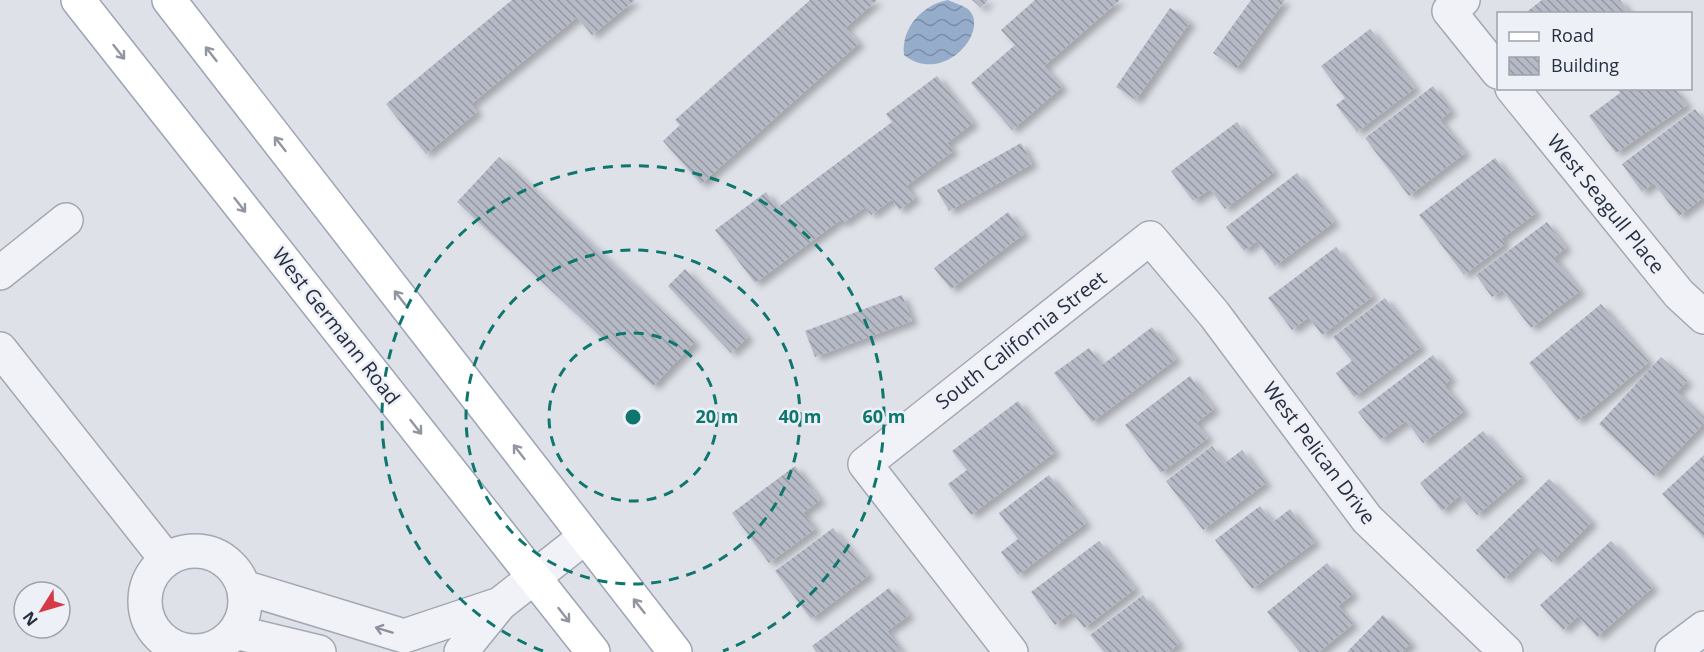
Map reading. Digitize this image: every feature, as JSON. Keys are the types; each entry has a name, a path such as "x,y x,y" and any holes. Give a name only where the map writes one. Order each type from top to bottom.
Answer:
{"main road":[{"path":"169,0 675,652"},
{"name":"West Germann Road","path":"84,2 593,652"}],"street":[{"path":"1456,5 1497,70"},
{"name":"West Seagull Place","path":"1514,90 1679,294 1704,317"},
{"path":"0,273 66,220"},
{"name":"South California Street","path":"1011,652 865,464 1150,238"},
{"name":"West Pelican Drive","path":"1150,238 1214,314 1367,519 1506,652"},
{"path":"0,350 166,559"},
{"path":"461,652 500,604 585,537"},
{"path":"197,550 225,561 237,573 243,587 244,610 235,632 222,643 206,650 189,651 172,646 158,636 149,621 145,604 147,587 154,571 166,559 181,553 197,550"},
{"path":"243,587 424,641 500,604"},
{"path":"1672,652 1704,627"},
{"path":"235,632 319,652"}],"water":[{"path":"948,0 969,10 974,20 973,31 968,42 947,60 934,64 919,63 904,55 906,36 915,19 930,7"}],"building":[{"path":"512,0 635,0 592,35 577,17 471,104 477,112 426,154 386,104"},
{"path":"810,0 877,0 845,28 859,43 701,184 663,141 680,125 675,120"},
{"path":"972,0 988,0 981,8"},
{"path":"1035,0 1120,0 1044,66 1062,87 1012,130 971,83 1015,45 1001,30"},
{"path":"1251,0 1285,0 1236,69 1213,53"},
{"path":"1542,0 1620,0 1629,12 1527,12"},
{"path":"1170,8 1190,22 1136,100 1116,87"},
{"path":"1370,29 1415,88 1357,132 1336,105 1345,98 1321,66"},
{"path":"937,76 973,123 947,143 953,151 906,186 915,198 899,210 892,199 871,215 865,207 843,223 840,220 755,283 715,230 766,192 777,208 892,122 886,114"},
{"path":"1433,86 1451,111 1440,120 1465,153 1409,196 1365,138"},
{"path":"1618,90 1676,90 1687,105 1616,153 1589,116 1620,93"},
{"path":"1695,109 1704,121 1704,197 1679,216 1654,183 1642,192 1622,164"},
{"path":"1237,122 1274,172 1225,209 1210,189 1193,201 1171,171"},
{"path":"1021,143 1032,164 949,211 937,190"},
{"path":"499,157 695,342 653,386 457,202"},
{"path":"1495,158 1536,213 1501,239 1505,244 1464,275 1419,215"},
{"path":"1297,173 1334,222 1275,266 1257,241 1244,251 1226,227"},
{"path":"1008,212 1024,234 951,289 934,268"},
{"path":"1547,222 1566,248 1554,257 1580,291 1531,328 1502,290 1492,297 1476,275"},
{"path":"1336,247 1373,296 1322,335 1309,317 1292,330 1268,298"},
{"path":"685,269 748,337 731,353 668,286"},
{"path":"902,295 912,321 815,357 805,331"},
{"path":"1385,298 1421,347 1354,397 1336,373 1352,361 1333,337"},
{"path":"1601,304 1649,362 1577,421 1529,363"},
{"path":"1152,327 1176,359 1092,422 1054,373 1089,348 1102,365"},
{"path":"1433,355 1451,379 1444,385 1464,411 1423,443 1406,421 1380,440 1358,412"},
{"path":"1661,357 1687,381 1677,392 1704,417 1704,423 1654,476 1599,424"},
{"path":"1190,376 1214,409 1196,423 1208,438 1161,473 1125,425"},
{"path":"1018,401 1055,452 971,515 948,484 967,470 952,451"},
{"path":"1483,431 1522,477 1477,515 1460,495 1442,511 1420,483"},
{"path":"1212,446 1225,463 1242,450 1266,483 1203,530 1166,481"},
{"path":"1704,455 1704,538 1662,494"},
{"path":"795,466 820,500 803,513 815,529 769,563 732,513"},
{"path":"1049,475 1086,523 1018,575 1001,552 1018,539 999,513"},
{"path":"1549,479 1592,522 1552,562 1537,547 1504,579 1476,550"},
{"path":"1260,506 1273,522 1290,509 1315,542 1252,589 1215,540"},
{"path":"833,528 869,575 811,619 775,571"},
{"path":"1099,541 1135,589 1084,628 1072,612 1055,625 1031,592"},
{"path":"1611,541 1653,587 1597,637 1578,616 1563,630 1540,605"},
{"path":"1327,563 1353,594 1338,606 1353,624 1319,652 1300,652 1267,612"},
{"path":"889,588 909,615 887,631 902,652 816,652 812,646"},
{"path":"1143,595 1179,644 1168,652 1104,652 1090,635"},
{"path":"1383,615 1411,643 1402,652 1347,652"}]}
